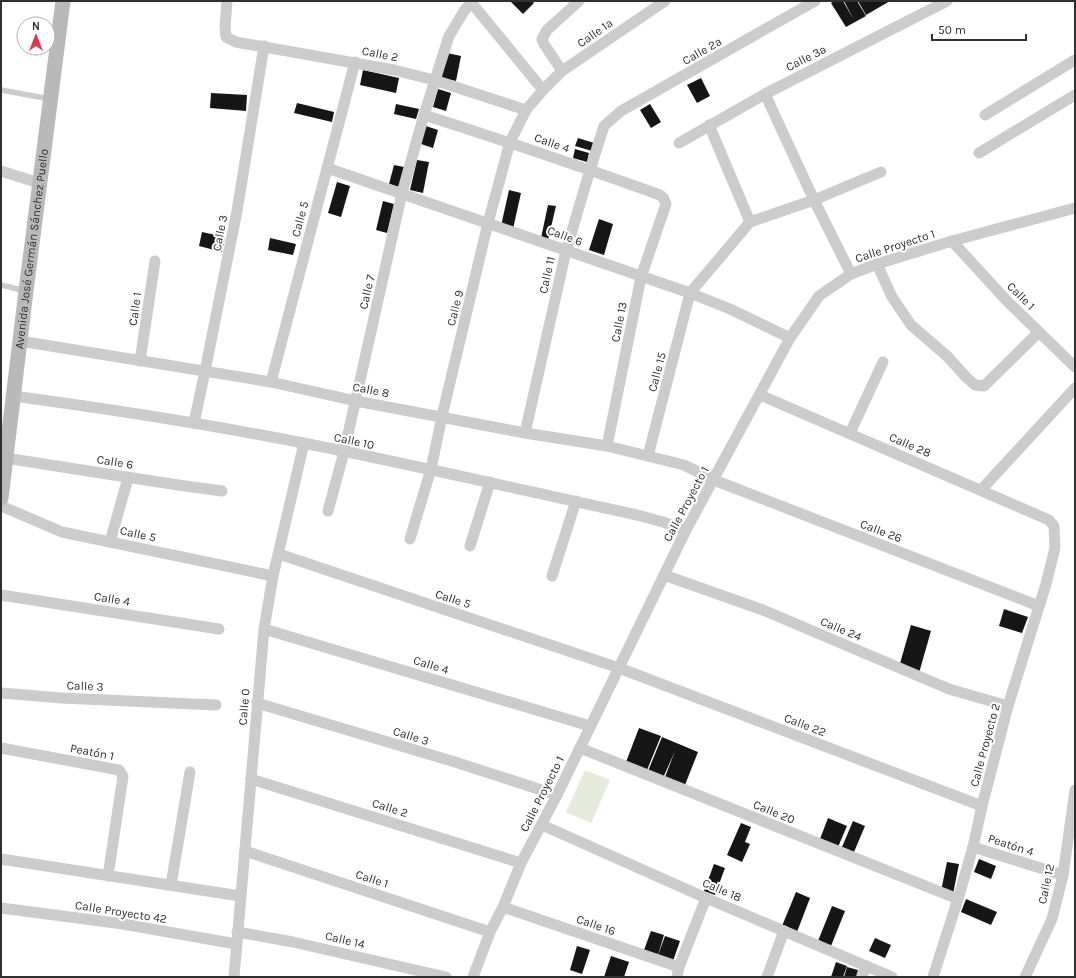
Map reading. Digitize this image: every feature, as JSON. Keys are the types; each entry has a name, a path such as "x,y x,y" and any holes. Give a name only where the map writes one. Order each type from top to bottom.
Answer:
{"main road":[{"name":"Avenida José Germán Sánchez Puello","path":"1,498 39,183 63,1"}],"street":[{"name":"Calle 2","path":"227,1 225,27 226,37 236,42 355,62 434,80 526,110"},
{"path":"471,1 543,90"},
{"name":"Calle 7","path":"328,511 356,401 402,193 424,114 449,36 471,1"},
{"path":"562,71 544,44 542,38 547,30 579,1"},
{"name":"Calle 1ª","path":"543,90 562,71 665,1"},
{"name":"Calle 2ª","path":"604,126 621,111 815,1"},
{"name":"Calle 3ª","path":"679,143 765,94 948,1"},
{"name":"Calle 3","path":"194,423 237,211 264,46"},
{"path":"985,115 1075,60"},
{"name":"Calle 5","path":"271,382 355,62"},
{"name":"Calle 9","path":"410,539 431,470 442,416 488,223 510,142 526,110 543,90"},
{"path":"765,94 814,200 851,274"},
{"path":"979,153 1075,95"},
{"name":"Calle 4","path":"424,114 510,142 660,196 664,199 666,204"},
{"path":"709,125 750,222"},
{"name":"Calle 11","path":"525,433 566,251 604,126"},
{"name":"Calle 6","path":"327,168 690,293 730,309 790,338"},
{"path":"1,171 39,183"},
{"path":"690,293 750,222 814,200 881,172"},
{"name":"Calle 13","path":"607,446 641,277 666,204"},
{"name":"Calle Proyecto 1","path":"473,977 490,932 503,907 521,863 557,795 686,530 790,338 819,296 851,274 877,264 952,241 1075,208"},
{"name":"Calle 1","path":"952,241 1007,301 1075,367"},
{"name":"Calle 1","path":"140,361 155,262"},
{"path":"877,264 892,297 912,325 947,356 975,385 984,386 1039,332"},
{"name":"Calle 15","path":"648,456 690,293"},
{"name":"Calle 8","path":"20,341 271,382 356,401 442,416 525,433 607,446 684,465 714,480"},
{"path":"850,433 883,362"},
{"path":"981,490 1075,388"},
{"name":"Calle 28","path":"760,394 1049,520"},
{"name":"Calle 10","path":"13,396 129,412 304,443 576,501 650,518 686,530"},
{"name":"Calle 0","path":"234,977 264,629 273,576 304,443"},
{"name":"Calle 6","path":"5,458 128,478 222,491"},
{"path":"110,542 128,478"},
{"name":"Calle 26","path":"714,480 1039,606"},
{"path":"470,546 490,482"},
{"path":"552,576 576,501"},
{"name":"Calle 5","path":"1,506 62,532 273,576"},
{"name":"Calle Proyecto 2","path":"933,977 973,847 1008,706 1039,606 1055,548 1054,526 1049,520"},
{"name":"Calle 5","path":"279,554 619,668"},
{"name":"Calle 24","path":"664,575 763,610 949,689 1008,706"},
{"name":"Calle 4","path":"1,595 219,629"},
{"name":"Calle 4","path":"264,629 590,726"},
{"name":"Calle 22","path":"619,668 982,806"},
{"name":"Calle 3","path":"1,693 62,698 216,705"},
{"name":"Calle 3","path":"257,703 455,762 557,795"},
{"name":"Peatón 1","path":"1,748 119,770 122,773 123,776 108,876"},
{"name":"Calle 20","path":"580,748 958,899"},
{"path":"171,885 190,772"},
{"name":"Calle 2","path":"251,779 521,863"},
{"name":"Calle 12","path":"1030,976 1052,919 1063,875 1075,790"},
{"name":"Calle 18","path":"542,825 706,898 892,977"},
{"name":"Peatón 4","path":"973,847 1063,875"},
{"name":"Calle 1","path":"245,851 490,932"},
{"path":"1065,856 1075,862"},
{"path":"1,859 240,896"},
{"path":"678,972 706,898"},
{"name":"Calle 16","path":"503,907 678,972"},
{"name":"Calle Proyecto 42","path":"1,908 123,924 236,944"},
{"path":"768,977 784,931"},
{"name":"Calle 14","path":"237,932 293,942 441,976"},
{"path":"862,977 866,966"}],"lane":[{"path":"1,90 51,99"},
{"path":"1,285 26,291"}],"green space":[{"path":"585,770 610,780 591,823 566,812"}],"building":[{"path":"510,1 532,1 534,3 523,14"},
{"path":"834,1 843,1 854,20 844,1 857,1 866,16 846,27 831,3"},
{"path":"858,1 890,1 866,15"},
{"path":"447,53 461,56 456,81 441,78"},
{"path":"363,70 399,78 396,93 360,85"},
{"path":"701,78 710,96 697,103 687,85"},
{"path":"438,89 451,93 446,111 433,107"},
{"path":"211,93 247,95 246,111 210,108"},
{"path":"297,103 334,112 332,122 294,113"},
{"path":"396,104 419,109 416,119 394,114"},
{"path":"650,104 661,122 651,128 640,110"},
{"path":"426,126 438,130 433,148 421,144"},
{"path":"578,138 594,143 592,151 575,146"},
{"path":"575,149 589,153 587,162 573,158"},
{"path":"417,160 429,162 423,193 410,190"},
{"path":"394,165 404,167 399,187 389,184"},
{"path":"337,182 350,186 341,217 328,213"},
{"path":"509,190 521,193 513,229 501,226"},
{"path":"383,201 394,204 387,233 376,230"},
{"path":"548,205 556,206 548,240 541,238"},
{"path":"599,219 613,224 604,255 589,250"},
{"path":"202,232 225,237 222,252 199,246"},
{"path":"270,238 296,244 293,255 268,250"},
{"path":"1004,609 1028,617 1022,633 999,626"},
{"path":"911,625 931,631 919,673 899,667"},
{"path":"639,728 661,736 647,770 626,762"},
{"path":"662,737 698,752 685,785 665,777 675,751 663,778 648,771"},
{"path":"828,818 847,826 838,847 820,839"},
{"path":"853,821 865,826 854,852 842,847"},
{"path":"741,823 751,827 745,842 750,844 742,862 727,855"},
{"path":"979,859 996,866 991,879 974,872"},
{"path":"947,862 959,864 953,894 941,891"},
{"path":"714,864 725,868 715,895 704,891"},
{"path":"796,892 810,898 797,932 782,926"},
{"path":"966,899 997,912 991,925 961,912"},
{"path":"832,906 845,911 831,946 818,941"},
{"path":"651,931 664,935 658,955 644,950"},
{"path":"665,936 680,941 673,961 658,955"},
{"path":"875,938 891,945 885,958 869,951"},
{"path":"577,946 590,950 582,974 570,970"},
{"path":"611,956 629,962 624,977 604,977"},
{"path":"836,962 847,966 843,977 831,977"},
{"path":"847,967 858,970 856,977 844,977"}]}
